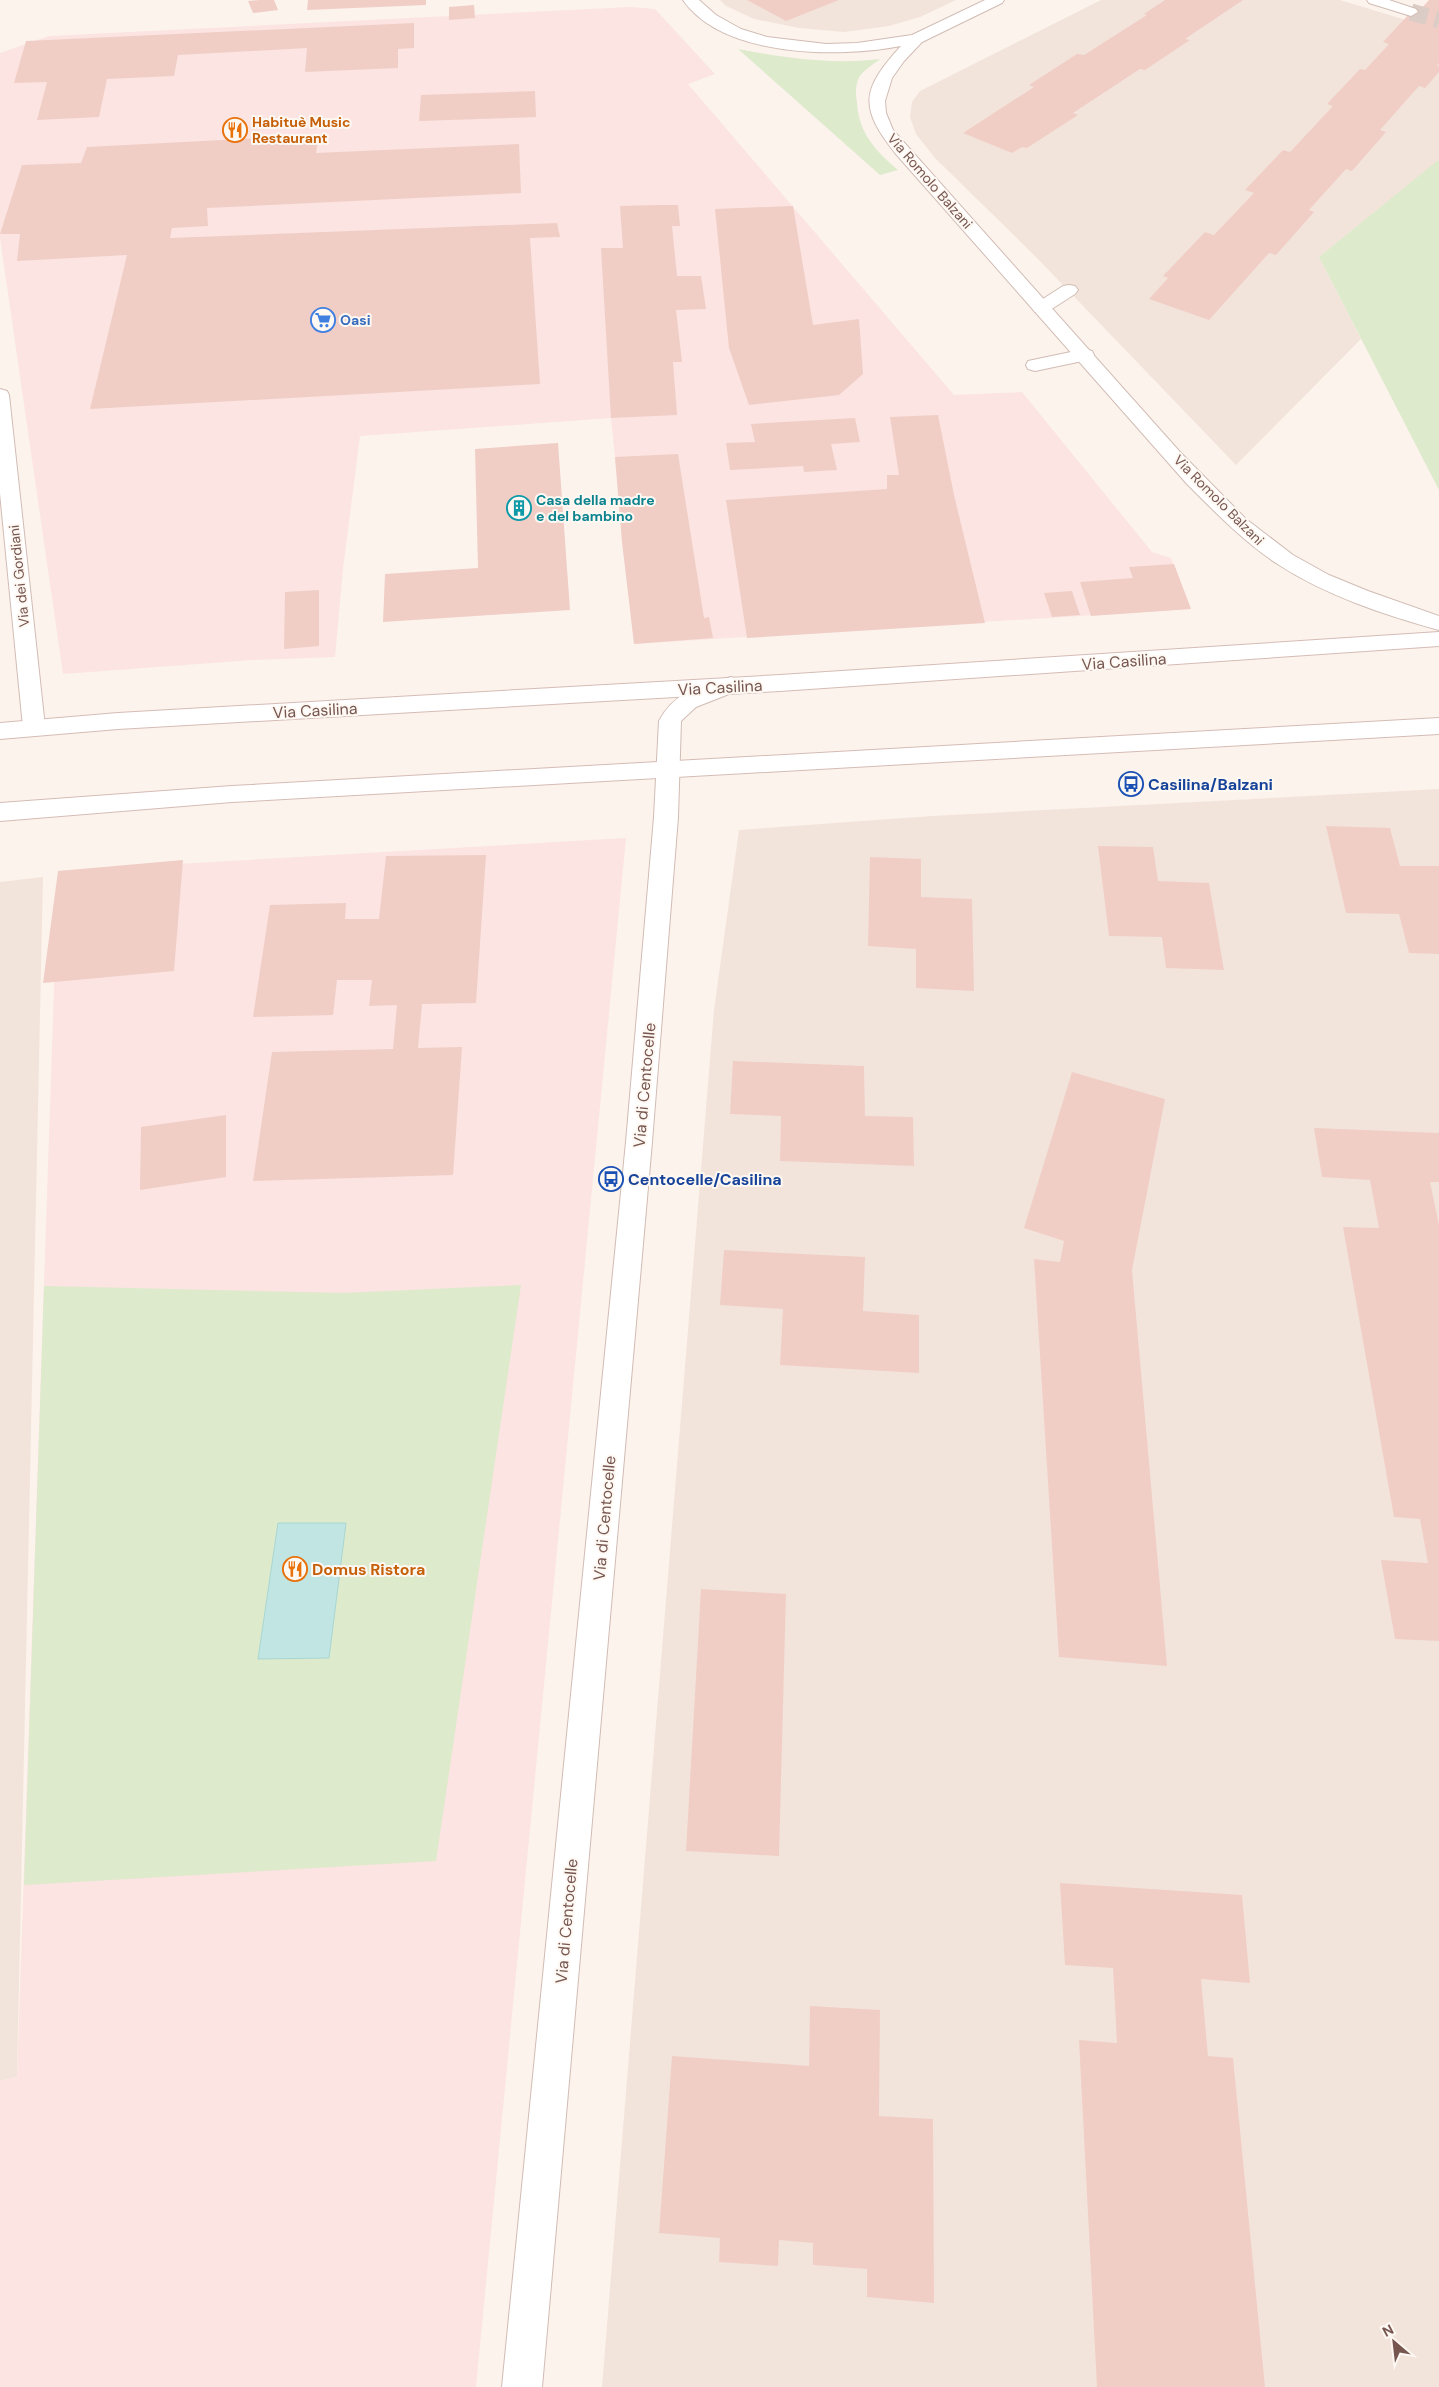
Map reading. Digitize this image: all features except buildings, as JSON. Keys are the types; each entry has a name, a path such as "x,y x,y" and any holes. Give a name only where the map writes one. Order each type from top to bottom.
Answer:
{"street":[{"path":"690,0 700,11 721,26 740,34 776,43 819,48 916,39 997,0"},
{"path":"1374,0 1411,12"},
{"name":"Via Romolo Balzani","path":"916,39 880,82 876,101 882,126 1041,308 1199,484 1265,546 1312,575 1343,589 1439,623"},
{"path":"1041,308 1069,290"},
{"path":"1035,365 1085,355"},
{"name":"Via dei Gordiani","path":"0,395 34,727"},
{"name":"Via Casilina","path":"0,731 34,727 731,685 1439,639"},
{"name":"Via di Centocelle","path":"522,2387 639,1152 665,827 669,732 674,713 700,695 731,685"},
{"path":"0,812 232,794 1439,726"}],"shaded area":[{"path":"720,0 956,0 920,17 889,26 844,32 799,28 754,19 726,6"},
{"path":"1101,0 1340,0 1439,30 1439,161 1319,257 1361,339 1236,465 1036,257 935,158 916,134 910,117 912,102 920,91"},
{"path":"630,7 655,9 715,74 688,84 954,395 1022,392 1152,552 1171,558 1191,609 634,644 611,418 360,436 343,569 335,657 252,660 63,674 0,238 0,53 49,36"},
{"path":"1439,789 1439,2387 602,2387 714,1010 739,830 932,816"},
{"name":"Domus Ristora","path":"626,838 476,2387 0,2387 0,2081 17,2077 58,871"},
{"path":"43,877 17,2077 0,2081 0,882"}],"green space":[{"path":"738,49 809,60 862,61 880,59 864,71 858,80 856,92 858,114 870,141 898,170 880,175"},
{"path":"1439,161 1439,490 1319,257"},
{"path":"521,1285 436,1861 24,1885 44,1286 343,1293"}],"water":[{"path":"278,1523 346,1523 329,1658 258,1659"}],"tunnel":[{"path":"1411,12 1439,20"}],"place":[{"name":"Habituè Music Restaurant","path":"235,130"},
{"name":"Oasi","path":"323,320"},
{"name":"Casa della madre e del bambino","path":"519,508"},
{"name":"Casilina/Balzani","path":"1131,784"},
{"name":"Centocelle/Casilina","path":"611,1179"},
{"name":"Domus Ristora","path":"295,1569"}]}
